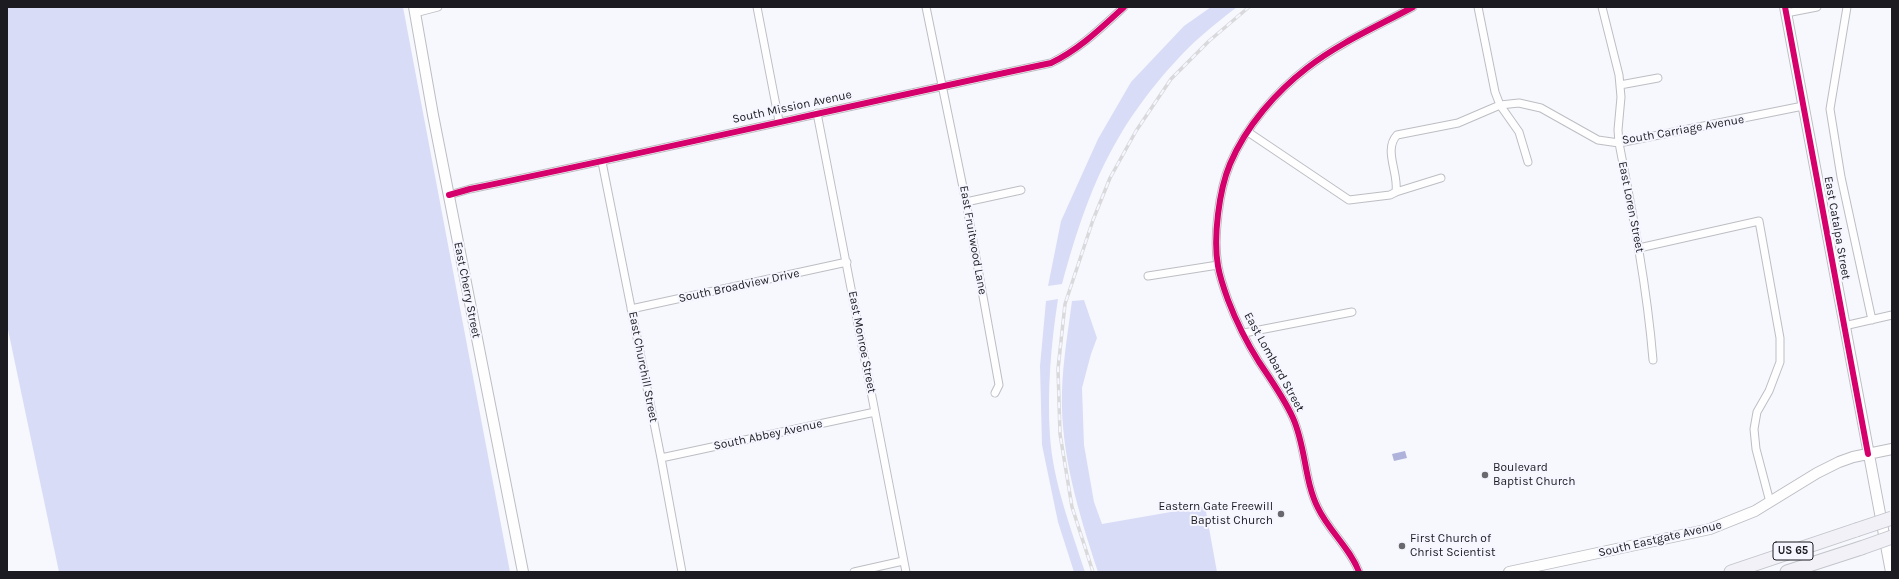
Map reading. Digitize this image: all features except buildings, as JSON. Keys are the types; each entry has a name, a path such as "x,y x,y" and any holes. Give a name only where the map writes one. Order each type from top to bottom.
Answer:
{"highway":[{"name":"US 65","path":"1731,572 1892,518"},
{"name":"US 65","path":"1787,572 1892,537"}],"street":[{"path":"414,10 438,7"},
{"path":"757,7 779,121"},
{"name":"East Fruitwood Lane","path":"926,7 944,86 999,385 994,393"},
{"name":"South Mission Avenue","path":"449,195 470,189 602,162 779,121 1051,63 1068,55 1085,43 1124,7"},
{"name":"East Lombard Street","path":"1359,572 1348,551 1325,522 1317,506 1300,437 1294,419 1284,400 1258,360 1229,302 1218,265 1217,225 1221,193 1230,164 1248,132 1263,111 1283,88 1309,67 1338,47 1413,7"},
{"path":"1478,7 1495,92 1500,105 1519,132 1528,162"},
{"name":"East Loren Street","path":"1602,7 1619,75 1621,105 1618,130 1619,143 1649,307 1653,360"},
{"path":"1786,10 1817,7"},
{"path":"1847,7 1830,109 1841,177 1872,320"},
{"name":"East Cherry Street","path":"414,10 523,572"},
{"name":"East Catalpa Street","path":"1786,10 1891,572"},
{"path":"1620,85 1658,78"},
{"name":"South Carriage Avenue","path":"1396,192 1397,183 1390,150 1392,141 1397,135 1458,123 1500,105 1519,103 1541,108 1598,140 1619,143 1803,106"},
{"name":"East Monroe Street","path":"817,113 906,572"},
{"path":"1248,132 1349,200 1390,196 1396,192 1441,178"},
{"name":"East Churchill Street","path":"602,162 661,458 682,572"},
{"path":"966,202 1021,190"},
{"path":"1639,248 1759,221 1780,338 1780,362 1769,391 1757,412 1754,429 1756,449 1770,502"},
{"name":"South Broadview Drive","path":"631,309 846,262"},
{"path":"1148,276 1218,265"},
{"path":"1244,334 1352,312"},
{"path":"1844,326 1892,315"},
{"name":"South Abbey Avenue","path":"661,458 875,412"},
{"name":"South Eastgate Avenue","path":"1509,572 1710,529 1740,518 1770,502 1817,473 1839,462 1892,449"},
{"path":"854,572 903,561"}],"shaded area":[{"path":"7,7 403,7 510,572 59,572 7,325"},
{"path":"1211,7 1237,7 1208,30 1177,59 1145,98 1127,124 1109,154 1093,190 1079,227 1062,284 1048,286 1061,221 1098,139 1131,82 1184,26"},
{"path":"1058,299 1050,368 1050,436 1059,488 1085,572 1074,572 1058,522 1042,445 1040,366 1046,301"},
{"path":"1084,300 1097,338 1082,388 1084,445 1094,502 1102,524 1205,506 1217,572 1098,572 1072,483 1064,437 1062,414 1063,368 1072,301"},
{"path":"1405,451 1407,458 1394,461 1392,454"}],"railway":[{"path":"1093,572 1072,507 1060,434 1058,369 1065,304 1093,220 1110,178 1136,131 1171,79 1209,41 1249,7"}],"cycle path":[{"path":"449,195 470,189 1051,63 1081,45 1124,7"},
{"path":"1359,572 1345,547 1318,508 1313,497 1300,440 1293,418 1250,347 1228,300 1218,266 1216,242 1218,214 1223,187 1230,164 1244,136 1273,99 1295,77 1319,59 1359,35 1413,7"},
{"path":"1785,7 1868,454"}],"place":[{"name":"Boulevard Baptist Church","path":"1485,475"},
{"name":"Eastern Gate Freewill Baptist Church","path":"1281,514"},
{"name":"First Church of Christ Scientist","path":"1402,546"}]}
